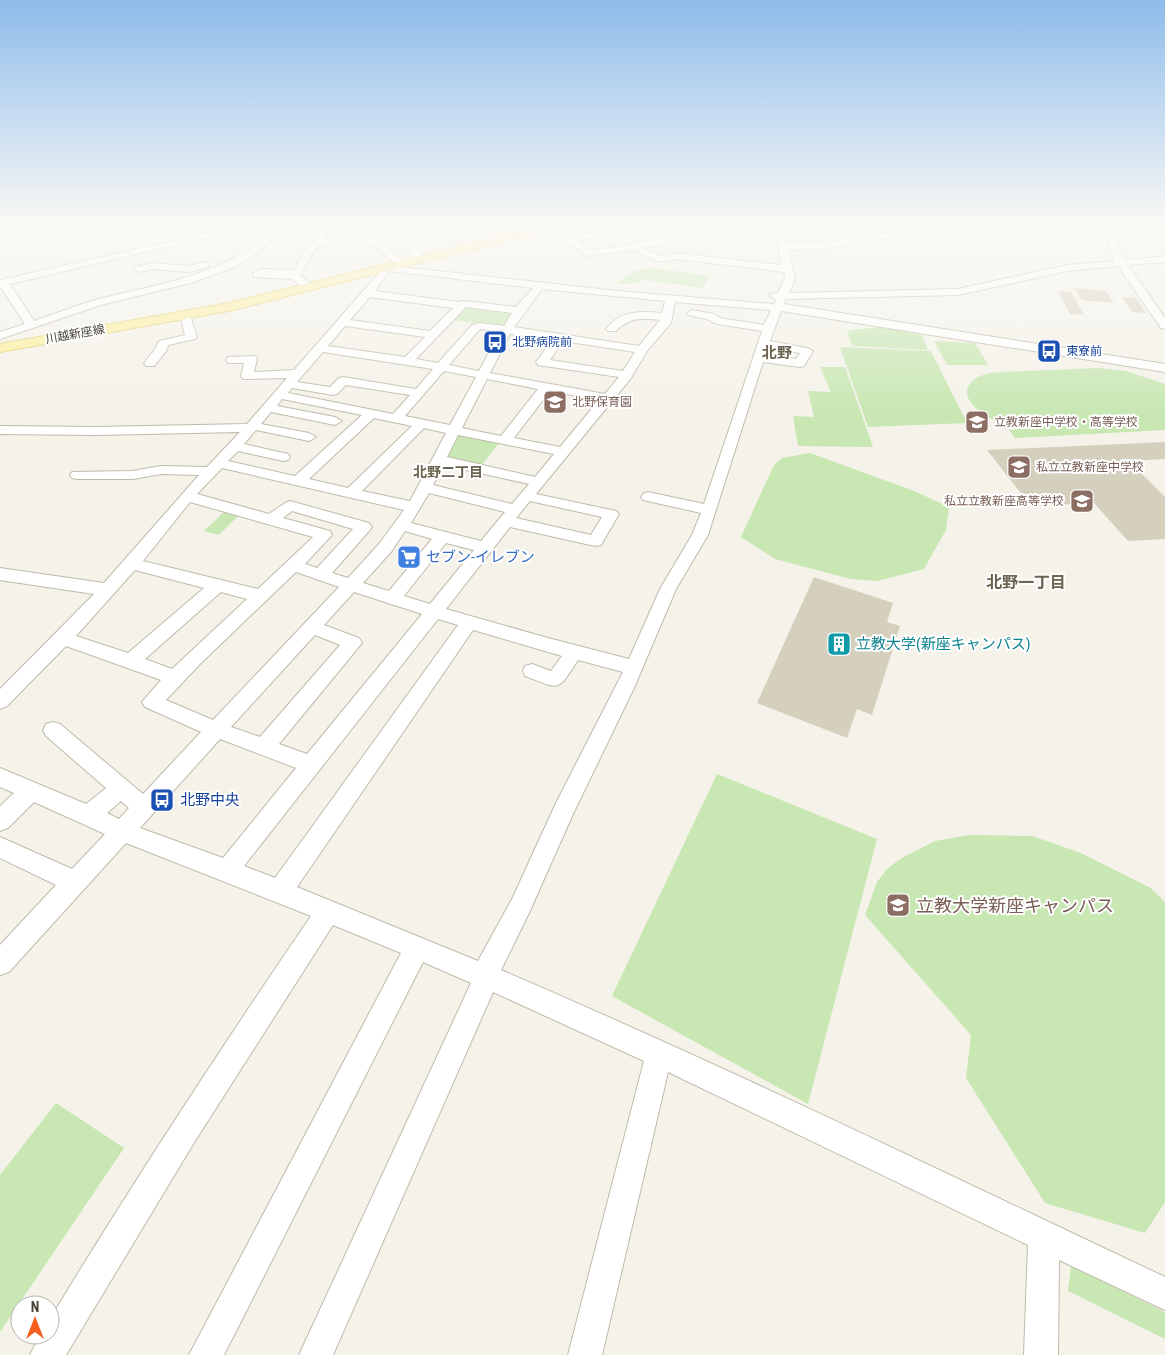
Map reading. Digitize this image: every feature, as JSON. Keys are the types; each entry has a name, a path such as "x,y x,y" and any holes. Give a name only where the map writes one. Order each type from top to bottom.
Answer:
{"main road":[{"name":"川越新座線","path":"0,348 186,315 308,288"}],"street":[{"path":"6,288 31,325"},
{"path":"0,336 94,304 127,288"},
{"path":"0,701 64,638 132,564 187,496 235,446 372,288"},
{"path":"0,963 121,830 217,730 352,584 403,526 508,330 524,297 520,288"},
{"path":"520,288 524,297"},
{"path":"316,1355 487,976 489,965 521,905 564,810 625,688 668,589 700,535 768,329 786,288"},
{"path":"408,361 461,306 466,304 524,297 781,301 958,292 975,288"},
{"path":"1139,288 1165,326"},
{"path":"368,293 461,306"},
{"path":"227,870 526,496 627,375 642,350 665,323 671,298"},
{"path":"781,301 843,315 1165,368"},
{"path":"692,313 710,316 717,321 768,329"},
{"path":"612,329 617,322 628,316 640,314 665,317"},
{"path":"150,363 161,350 163,343 191,337 186,315"},
{"path":"343,322 433,335"},
{"path":"397,418 476,327 560,337 642,350"},
{"path":"560,337 542,362 627,375"},
{"path":"320,348 484,374 608,398"},
{"path":"232,360 251,359 248,376 297,374"},
{"path":"396,370 432,376"},
{"path":"289,384 333,391 343,381 418,393"},
{"path":"505,440 547,386"},
{"path":"279,395 564,452"},
{"path":"268,408 335,421"},
{"path":"299,480 372,413"},
{"path":"352,492 422,424"},
{"path":"0,430 96,431 251,427 309,437"},
{"path":"235,446 283,457"},
{"path":"440,460 538,482"},
{"path":"77,475 133,475 139,472 215,467 299,480 414,507"},
{"path":"425,488 595,542 611,514 526,496"},
{"path":"187,496 324,535 294,566 175,677 152,702 217,730 311,764"},
{"path":"648,497 709,510"},
{"path":"271,520 290,506 364,527 320,575"},
{"path":"403,526 486,548"},
{"path":"394,597 443,536"},
{"path":"132,564 261,596"},
{"path":"294,566 574,652 633,666"},
{"path":"0,574 108,590"},
{"path":"131,661 217,586"},
{"path":"280,891 470,621"},
{"path":"264,747 352,643 311,627"},
{"path":"64,638 175,677"},
{"path":"532,671 555,680 574,652"},
{"path":"53,730 144,807"},
{"path":"0,777 121,830 280,891 487,976 842,1139 1165,1294"},
{"path":"88,816 122,788"},
{"path":"0,821 31,790"},
{"path":"0,847 74,882"},
{"path":"47,1355 104,1257 205,1096 328,911"},
{"path":"206,1355 417,947"},
{"path":"585,1355 659,1054"},
{"path":"1041,1355 1044,1236"}],"green space":[{"path":"466,305 514,312 504,327 452,320"},
{"path":"880,327 922,335 928,350 852,346 847,333 850,330"},
{"path":"934,341 975,343 988,365 947,365"},
{"path":"840,347 931,351 967,423 868,427"},
{"path":"820,367 845,367 873,447 798,446 793,416 814,417 808,391 831,392"},
{"path":"1098,368 1126,371 1165,384 1165,430 1015,438 1009,430 1019,429 999,423 980,412 970,401 967,393 969,385 975,379 988,374"},
{"path":"458,432 500,442 480,467 444,459"},
{"path":"810,453 914,491 949,507 946,530 924,569 877,581 851,579 775,559 741,537 774,465 782,458"},
{"path":"225,511 240,514 219,535 204,531"},
{"path":"717,774 877,839 808,1104 612,996"},
{"path":"969,835 1032,836 1081,853 1151,888 1165,902 1165,1202 1145,1233 1045,1203 966,1078 971,1035 865,915 877,882 888,868 902,858 935,841"},
{"path":"56,1103 124,1148 25,1295 10,1295 10,1317 0,1332 0,1175"},
{"path":"1071,1266 1165,1312 1165,1339 1068,1291"}],"building":[{"path":"1074,288 1106,291 1114,303 1082,300"},
{"path":"1058,291 1071,292 1084,315 1070,314"},
{"path":"1122,297 1136,298 1146,313 1132,312"},
{"path":"1165,442 1165,459 1129,461 1165,497 1165,539 1128,541 1094,503 1031,506 987,450"},
{"name":"立教大学(新座キャンパス)","path":"814,577 893,603 887,622 900,626 872,715 857,709 847,738 757,703"}],"place":[{"name":"北野病院前","path":"495,342"},
{"name":"東寮前","path":"1049,351"},
{"name":"北野保育園","path":"555,402"},
{"name":"立教新座中学校・高等学校","path":"977,422"},
{"name":"私立立教新座中学校","path":"1019,467"},
{"name":"私立立教新座高等学校","path":"1082,501"},
{"name":"セブン-イレブン","path":"409,557"},
{"name":"立教大学(新座キャンパス)","path":"839,644"},
{"name":"北野中央","path":"162,800"},
{"name":"立教大学新座キャンパス","path":"898,905"}],"district":[{"name":"北野","path":"777,353"},
{"name":"北野二丁目","path":"448,472"},
{"name":"北野一丁目","path":"1026,582"}]}
